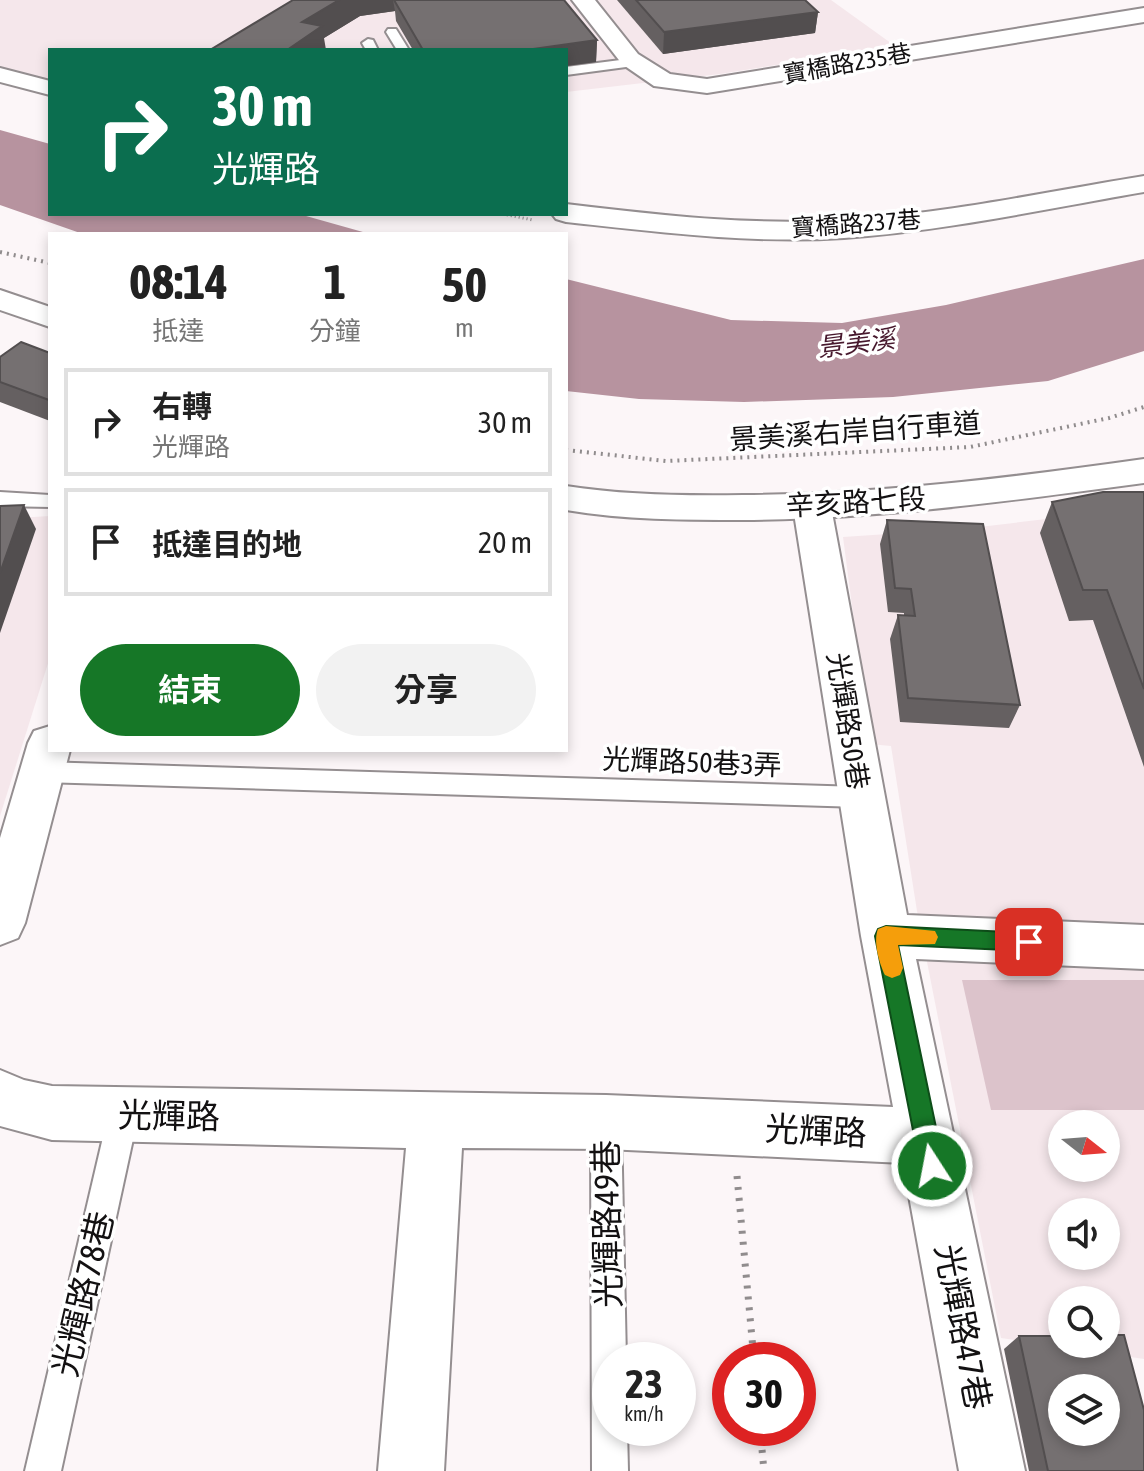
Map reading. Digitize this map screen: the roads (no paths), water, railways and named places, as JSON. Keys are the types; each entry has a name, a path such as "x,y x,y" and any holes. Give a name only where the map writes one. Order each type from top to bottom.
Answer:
{"street":[{"name":"寶橋路235巷","path":"583,0 636,62 663,81 707,86 1144,15"},
{"path":"0,75 48,87"},
{"name":"寶橋路237巷","path":"568,213 686,226 843,229 923,220 1144,184"},
{"path":"4,306 48,317"},
{"name":"辛亥路七段","path":"568,498 596,503 688,508 812,507 979,494 1144,471"},
{"name":"光輝路50巷","path":"812,507 886,936"},
{"path":"0,923 46,758"},
{"path":"926,1136 886,936 1144,947"},
{"name":"光輝路","path":"0,1096 15,1105 52,1113 606,1122 926,1136"},
{"path":"411,1471 436,1121"},
{"name":"光輝路47巷","path":"926,1136 992,1471"}],"lane":[{"path":"392,32 402,48"},
{"path":"568,71 636,62"},
{"path":"0,499 48,501"},
{"name":"光輝路50巷3弄","path":"46,758 860,797"},
{"name":"光輝路78巷","path":"43,1471 123,1116"},
{"name":"光輝路49巷","path":"606,1122 610,1471"}],"water":[{"path":"0,130 48,143 48,216 306,216 363,232 77,232 0,205"},
{"name":"景美溪","path":"1144,259 1144,351 1048,381 893,397 744,402 639,399 568,391 568,279 731,320 842,323 946,305"}]}
